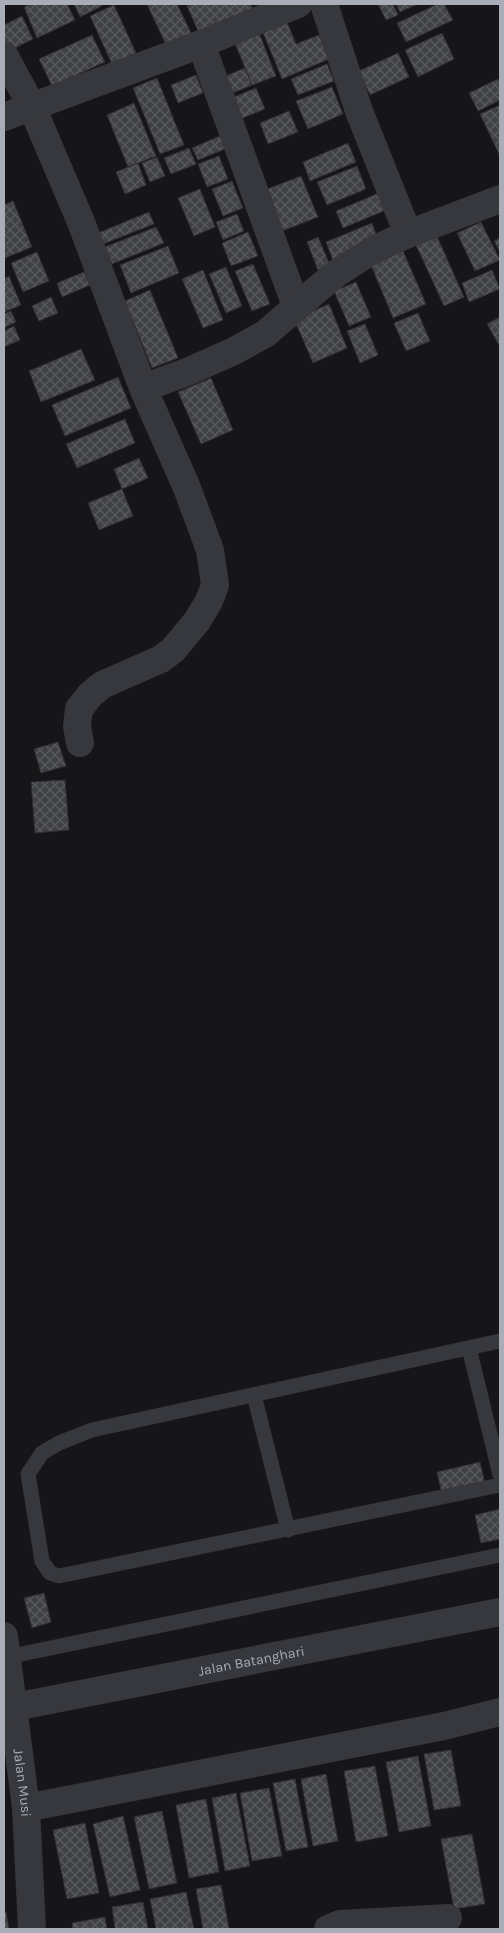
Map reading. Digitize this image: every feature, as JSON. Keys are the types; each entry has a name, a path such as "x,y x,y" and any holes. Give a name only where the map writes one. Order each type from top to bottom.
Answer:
{"street":[{"path":"4,117 201,44 298,4"},
{"path":"324,4 359,111 408,234"},
{"path":"201,44 296,306"},
{"path":"4,54 32,107 81,222 143,388 187,488 210,550 215,585 209,602 197,622 173,650 161,659 102,685 90,694 79,709 77,726 80,743"},
{"path":"143,388 187,372 250,343 265,334 334,275 373,250 408,234 500,198"},
{"name":"Jalan Batanghari","path":"8,1708 500,1612"},
{"name":"Jalan Musi","path":"5,1646 8,1708 26,1808 32,1929"},
{"path":"26,1808 444,1726 500,1712"},
{"path":"328,1929 340,1924 448,1918"}],"lane":[{"path":"500,1341 92,1430 59,1443 42,1453 28,1474 42,1561 50,1573 59,1576 500,1485"},
{"path":"469,1348 500,1475"},
{"path":"254,1395 288,1530"},
{"path":"5,1646 500,1555"}],"building":[{"path":"31,4 67,4 75,20 37,38 24,7"},
{"path":"74,4 101,4 102,6 80,17"},
{"path":"147,4 177,4 193,37 168,49"},
{"path":"193,4 250,4 253,9 199,33 187,6"},
{"path":"378,4 393,4 398,15 386,20"},
{"path":"396,4 418,4 400,12"},
{"path":"438,4 444,4 453,20 406,42 397,23"},
{"path":"114,5 136,53 112,64 90,16"},
{"path":"22,16 33,39 7,52 4,46 4,25"},
{"path":"286,20 296,44 319,35 329,59 282,79 262,30"},
{"path":"259,33 276,76 252,85 235,43"},
{"path":"442,33 454,59 418,77 405,50"},
{"path":"92,35 105,62 52,86 39,59"},
{"path":"398,53 409,77 370,95 359,71"},
{"path":"327,64 334,81 298,95 291,79"},
{"path":"245,68 252,85 223,97 216,80"},
{"path":"196,75 203,93 178,103 171,85"},
{"path":"157,78 184,145 160,154 133,88"},
{"path":"498,79 500,83 500,100 478,111 469,93"},
{"path":"332,87 343,114 308,129 296,101"},
{"path":"256,88 265,109 233,122 224,101"},
{"path":"134,103 156,156 128,167 107,115"},
{"path":"500,105 500,156 480,114"},
{"path":"289,111 298,132 268,144 260,123"},
{"path":"220,136 225,149 198,160 192,148"},
{"path":"348,143 356,162 310,181 303,162"},
{"path":"189,148 196,164 171,174 164,158"},
{"path":"219,156 228,179 207,187 198,164"},
{"path":"157,157 165,176 150,182 142,163"},
{"path":"138,163 146,185 125,194 116,172"},
{"path":"357,166 366,189 327,205 317,182"},
{"path":"301,176 318,217 277,233 260,192"},
{"path":"232,181 243,208 223,216 212,189"},
{"path":"200,189 215,227 194,236 178,198"},
{"path":"379,193 386,210 343,228 336,211"},
{"path":"13,201 32,247 5,258 4,205"},
{"path":"149,212 154,224 103,244 98,233"},
{"path":"237,214 244,231 223,240 216,222"},
{"path":"481,222 500,260 475,271 457,233"},
{"path":"372,223 380,244 334,263 326,242"},
{"path":"156,227 164,243 112,264 105,247"},
{"path":"248,232 258,256 231,266 222,243"},
{"path":"436,234 464,297 444,306 415,243"},
{"path":"318,237 330,265 318,270 307,242"},
{"path":"500,238 500,252 494,241"},
{"path":"168,246 179,273 131,293 120,265"},
{"path":"403,251 426,304 393,318 371,265"},
{"path":"37,252 49,281 23,292 11,263"},
{"path":"253,264 270,304 252,311 235,271"},
{"path":"226,267 242,306 226,313 209,274"},
{"path":"203,270 223,320 203,328 182,279"},
{"path":"492,270 500,289 469,302 462,283"},
{"path":"84,272 90,285 62,297 57,283"},
{"path":"9,276 21,305 4,312 4,279"},
{"path":"356,282 371,317 349,326 334,291"},
{"path":"150,290 178,358 152,368 125,301"},
{"path":"51,297 58,313 39,321 32,306"},
{"path":"329,304 347,348 313,363 294,319"},
{"path":"11,311 16,322 4,328 4,314"},
{"path":"418,313 430,341 406,351 394,323"},
{"path":"500,317 500,347 487,324"},
{"path":"365,324 378,355 360,363 347,331"},
{"path":"14,326 20,340 4,347 4,331"},
{"path":"81,349 95,380 41,402 29,371"},
{"path":"118,377 131,408 65,436 52,405"},
{"path":"211,378 233,430 201,444 178,392"},
{"path":"125,419 135,443 77,468 66,444"},
{"path":"139,458 148,478 122,489 114,469"},
{"path":"122,489 133,516 99,530 88,503"},
{"path":"58,742 66,766 41,773 34,749"},
{"path":"65,780 69,830 35,833 31,782"},
{"path":"480,1462 485,1484 442,1494 437,1472"},
{"path":"500,1509 500,1539 481,1543 475,1515"},
{"path":"44,1593 51,1622 32,1628 24,1598"},
{"path":"451,1750 461,1806 434,1810 424,1754"},
{"path":"418,1756 431,1826 399,1832 386,1762"},
{"path":"375,1766 388,1836 356,1842 344,1771"},
{"path":"326,1774 338,1841 313,1846 301,1779"},
{"path":"295,1779 308,1847 286,1851 273,1783"},
{"path":"269,1788 282,1856 252,1861 240,1793"},
{"path":"236,1793 250,1866 225,1871 212,1798"},
{"path":"206,1799 219,1872 189,1878 176,1805"},
{"path":"162,1811 177,1883 149,1889 134,1817"},
{"path":"123,1816 140,1890 110,1897 93,1824"},
{"path":"85,1823 99,1893 67,1899 53,1830"},
{"path":"472,1834 485,1904 454,1909 441,1839"},
{"path":"221,1885 229,1929 203,1929 196,1889"},
{"path":"186,1892 194,1929 156,1929 150,1899"},
{"path":"143,1902 148,1929 115,1929 112,1907"},
{"path":"4,1912 6,1912 9,1929 4,1929"},
{"path":"105,1917 107,1929 73,1929 72,1923"}]}
